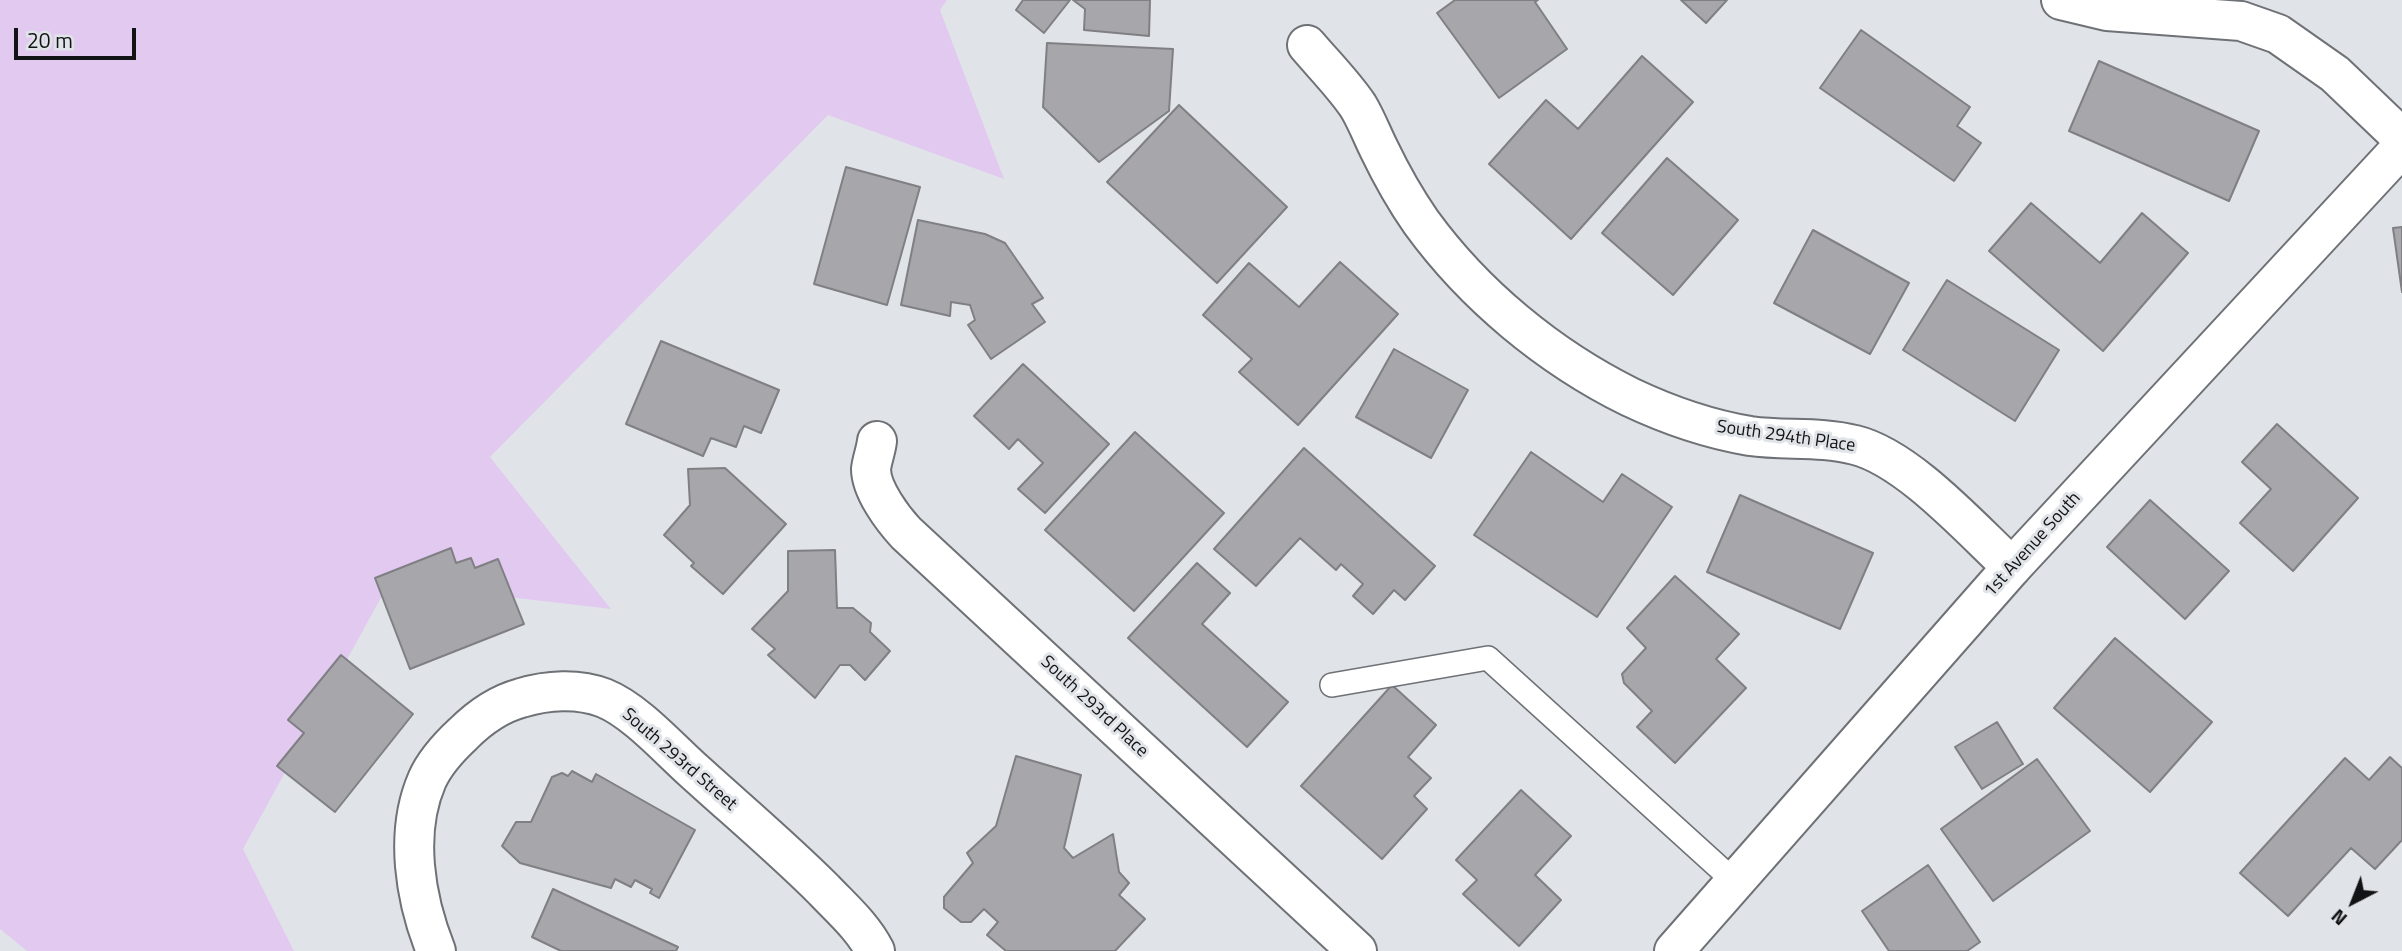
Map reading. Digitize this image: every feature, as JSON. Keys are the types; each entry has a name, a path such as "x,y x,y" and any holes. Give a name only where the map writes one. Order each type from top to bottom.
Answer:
{"street":[{"path":"2061,0 2107,11 2241,21 2278,34 2334,74 2402,138"},
{"name":"South 294th Place","path":"1307,45 1358,106 1394,179 1429,231 1458,267 1498,307 1542,342 1580,369 1628,396 1677,418 1752,436 1835,442 1856,445 1875,453 1917,479 2012,567"},
{"name":"1st Avenue South","path":"1674,951 2012,567 2402,147"},
{"name":"South 293rd Place","path":"877,441 871,471 891,518 1357,951"},
{"name":"South 293rd Street","path":"436,951 420,900 416,857 417,821 427,781 462,734 499,707 530,695 578,691 605,698 643,726 796,863 861,929 875,951"}],"lane":[{"path":"1332,685 1488,657 1735,882"}],"shaded area":[{"path":"0,0 947,0 940,10 1004,179 828,115 490,457 611,609 389,583 243,849 294,951 27,951 0,929"}],"building":[{"path":"1023,0 1070,0 1044,33 1016,10"},
{"path":"1073,0 1150,0 1149,36 1084,30 1085,9"},
{"path":"1455,0 1538,0 1535,2 1567,49 1499,98 1437,13"},
{"path":"1681,0 1727,0 1706,23"},
{"path":"1861,30 1970,107 1957,126 1981,143 1954,181 1820,88"},
{"path":"1047,43 1173,49 1169,111 1099,162 1043,107"},
{"path":"1642,56 1693,102 1571,239 1489,164 1546,100 1578,129"},
{"path":"2099,61 2259,131 2229,201 2069,131"},
{"path":"1179,105 1287,207 1217,283 1107,182"},
{"path":"1667,158 1738,220 1673,295 1602,233"},
{"path":"846,167 920,187 887,305 814,284"},
{"path":"2031,203 2100,263 2142,213 2188,253 2103,351 1989,251"},
{"path":"918,220 985,234 1005,243 1043,298 1032,304 1045,322 991,359 968,325 975,320 970,305 951,302 950,316 901,305"},
{"path":"2402,227 2402,292 2393,228"},
{"path":"1813,230 1909,283 1870,354 1774,303"},
{"path":"1340,262 1398,314 1298,425 1239,372 1252,359 1203,315 1249,263 1299,307"},
{"path":"1947,280 2059,350 2015,421 1903,350"},
{"path":"661,341 779,390 761,433 744,426 736,447 711,438 703,456 626,424"},
{"path":"1394,349 1468,390 1431,458 1356,417"},
{"path":"1023,364 1109,444 1045,513 1018,489 1043,463 1018,439 1009,449 974,416"},
{"path":"2277,424 2358,498 2293,571 2240,523 2271,489 2242,462"},
{"path":"1135,432 1224,513 1134,611 1045,530"},
{"path":"1304,448 1435,566 1405,600 1394,590 1373,614 1353,596 1363,584 1341,564 1336,570 1300,538 1256,586 1214,549"},
{"path":"1531,452 1603,502 1622,474 1672,507 1597,617 1474,535"},
{"path":"725,468 786,524 723,594 691,566 694,563 664,535 690,505 688,469"},
{"path":"1740,495 1873,553 1840,629 1707,572"},
{"path":"2150,500 2229,571 2185,619 2107,547"},
{"path":"451,548 456,563 471,558 475,568 498,559 524,624 410,669 375,578"},
{"path":"835,550 837,608 853,608 871,623 870,632 890,651 865,680 850,665 840,665 815,698 768,655 775,649 752,629 788,591 788,551"},
{"path":"1197,563 1230,593 1202,624 1288,702 1247,747 1128,638"},
{"path":"1675,576 1739,634 1716,659 1746,688 1675,763 1637,727 1652,711 1624,683 1622,674 1646,648 1627,628"},
{"path":"2115,638 2212,722 2150,792 2054,708"},
{"path":"341,655 413,714 335,812 277,766 304,733 288,720"},
{"path":"1392,685 1436,725 1408,757 1431,778 1414,796 1427,809 1382,859 1301,786"},
{"path":"1997,722 2023,764 1982,789 1955,747"},
{"path":"1016,756 1081,775 1064,848 1073,858 1113,834 1119,872 1129,883 1119,895 1145,919 1115,951 1006,951 987,935 998,922 984,909 971,922 961,922 944,908 944,897 973,863 967,853 996,826"},
{"path":"2390,757 2402,768 2402,840 2375,869 2351,848 2288,916 2240,873 2345,758 2369,780"},
{"path":"2037,759 2090,831 1993,901 1941,829"},
{"path":"572,771 592,782 596,774 695,830 659,898 650,893 652,889 635,880 631,887 615,879 611,888 520,863 502,846 516,822 531,822 552,777 562,773 568,776"},
{"path":"1521,790 1571,836 1535,875 1561,900 1519,946 1463,894 1477,880 1456,860"},
{"path":"1928,865 1980,942 1967,951 1889,951 1862,911"},
{"path":"553,889 678,947 676,951 561,951 532,937"}]}
